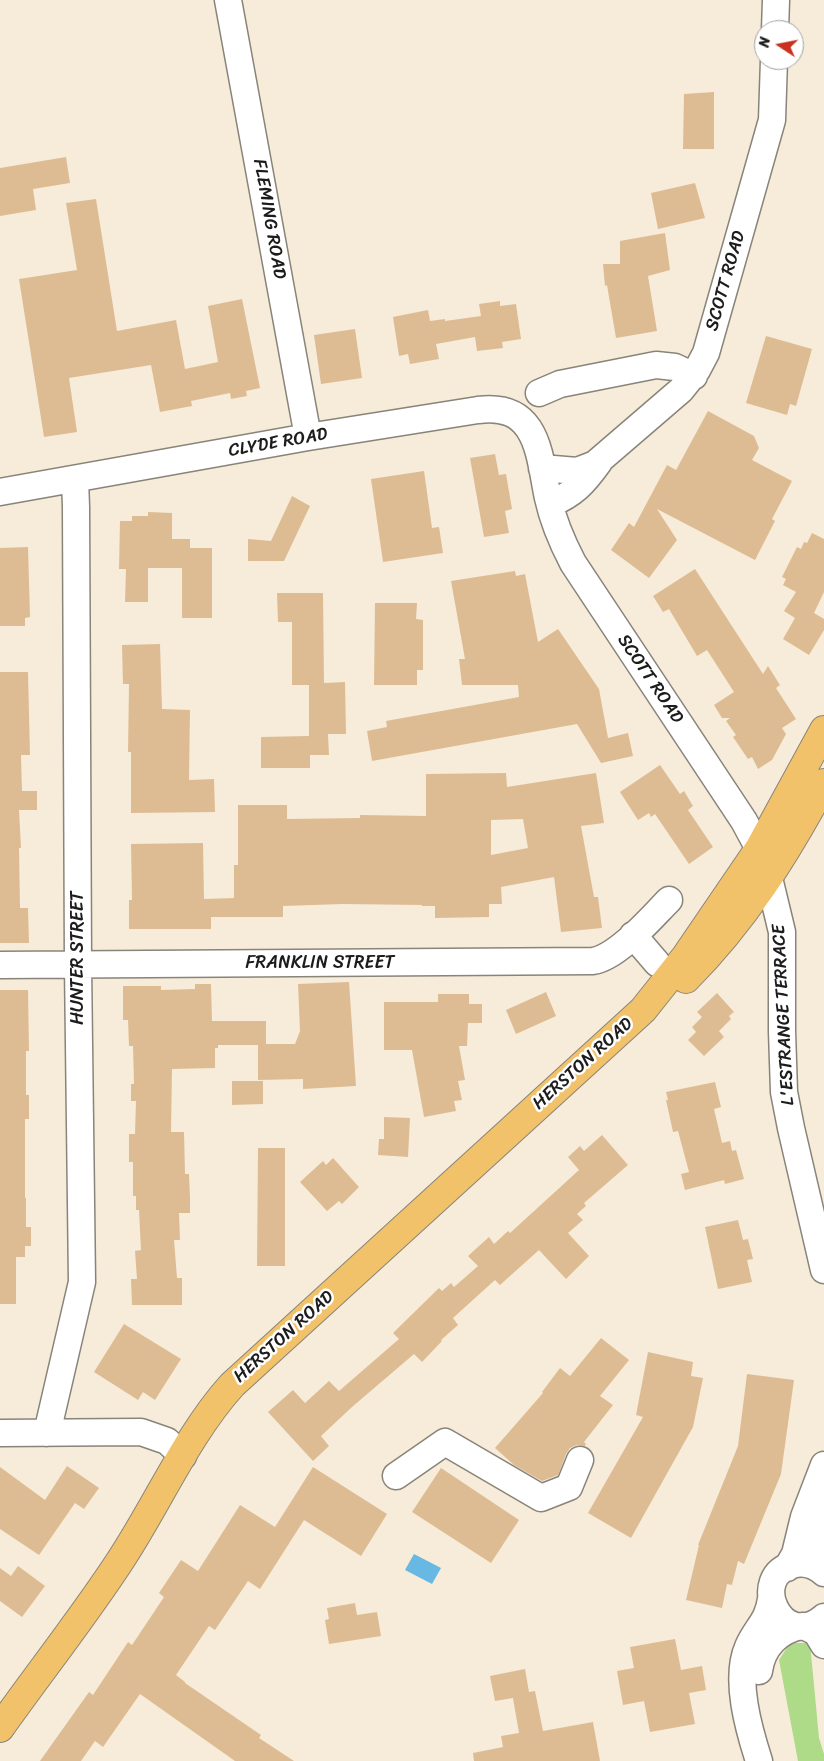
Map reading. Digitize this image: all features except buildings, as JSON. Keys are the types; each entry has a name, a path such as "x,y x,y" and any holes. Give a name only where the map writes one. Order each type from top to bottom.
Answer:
{"main road":[{"name":"HERSTON ROAD","path":"0,1728 118,1564 202,1423 220,1398 232,1384 643,1010 686,956 759,850 824,730"},
{"name":"HERSTON ROAD","path":"643,1010 670,993 702,962 744,913 769,878 795,836 824,783"},
{"path":"759,850 769,878"}],"street":[{"name":"FLEMING ROAD","path":"228,0 308,437"},
{"path":"775,20 776,0"},
{"name":"SCOTT ROAD","path":"550,504 580,487 600,461 681,390 694,376 706,353 772,120 774,70"},
{"path":"539,393 560,384 656,365 675,367 694,376"},
{"name":"CLYDE ROAD","path":"1,485 75,479 308,437 490,408 504,411 522,421 533,434 540,458"},
{"name":"SCOTT ROAD","path":"540,458 577,471 586,469 600,461"},
{"name":"SCOTT ROAD","path":"540,458 550,504 560,536 573,562 744,821 759,850"},
{"name":"HUNTER STREET","path":"47,1433 82,1282 75,479"},
{"name":"L'ESTRANGE TERRACE","path":"769,878 782,932 784,1092 824,1270"},
{"name":"FRANKLIN STREET","path":"0,965 594,960 608,955 633,936 668,900"},
{"path":"633,936 657,962"},
{"path":"0,1433 141,1432 168,1441 183,1456"},
{"path":"396,1476 445,1442 542,1498 569,1487 580,1460"},
{"path":"787,1568 794,1554 804,1517 824,1465"},
{"path":"822,1571 818,1557 817,1534 824,1503"},
{"path":"759,1761 749,1725 743,1691 743,1669 747,1648 766,1618 771,1599 771,1590 779,1574 794,1565 807,1564 822,1571"},
{"path":"771,1599 774,1608 782,1619 790,1623 810,1623"},
{"path":"810,1623 824,1645"},
{"path":"767,1761 767,1730 760,1686 760,1663 766,1650 779,1635 792,1628 810,1623"}],"green space":[{"path":"790,1643 810,1643 819,1738 824,1761 798,1761 779,1660"}],"water":[{"path":"414,1554 441,1568 432,1584 405,1570"}]}
